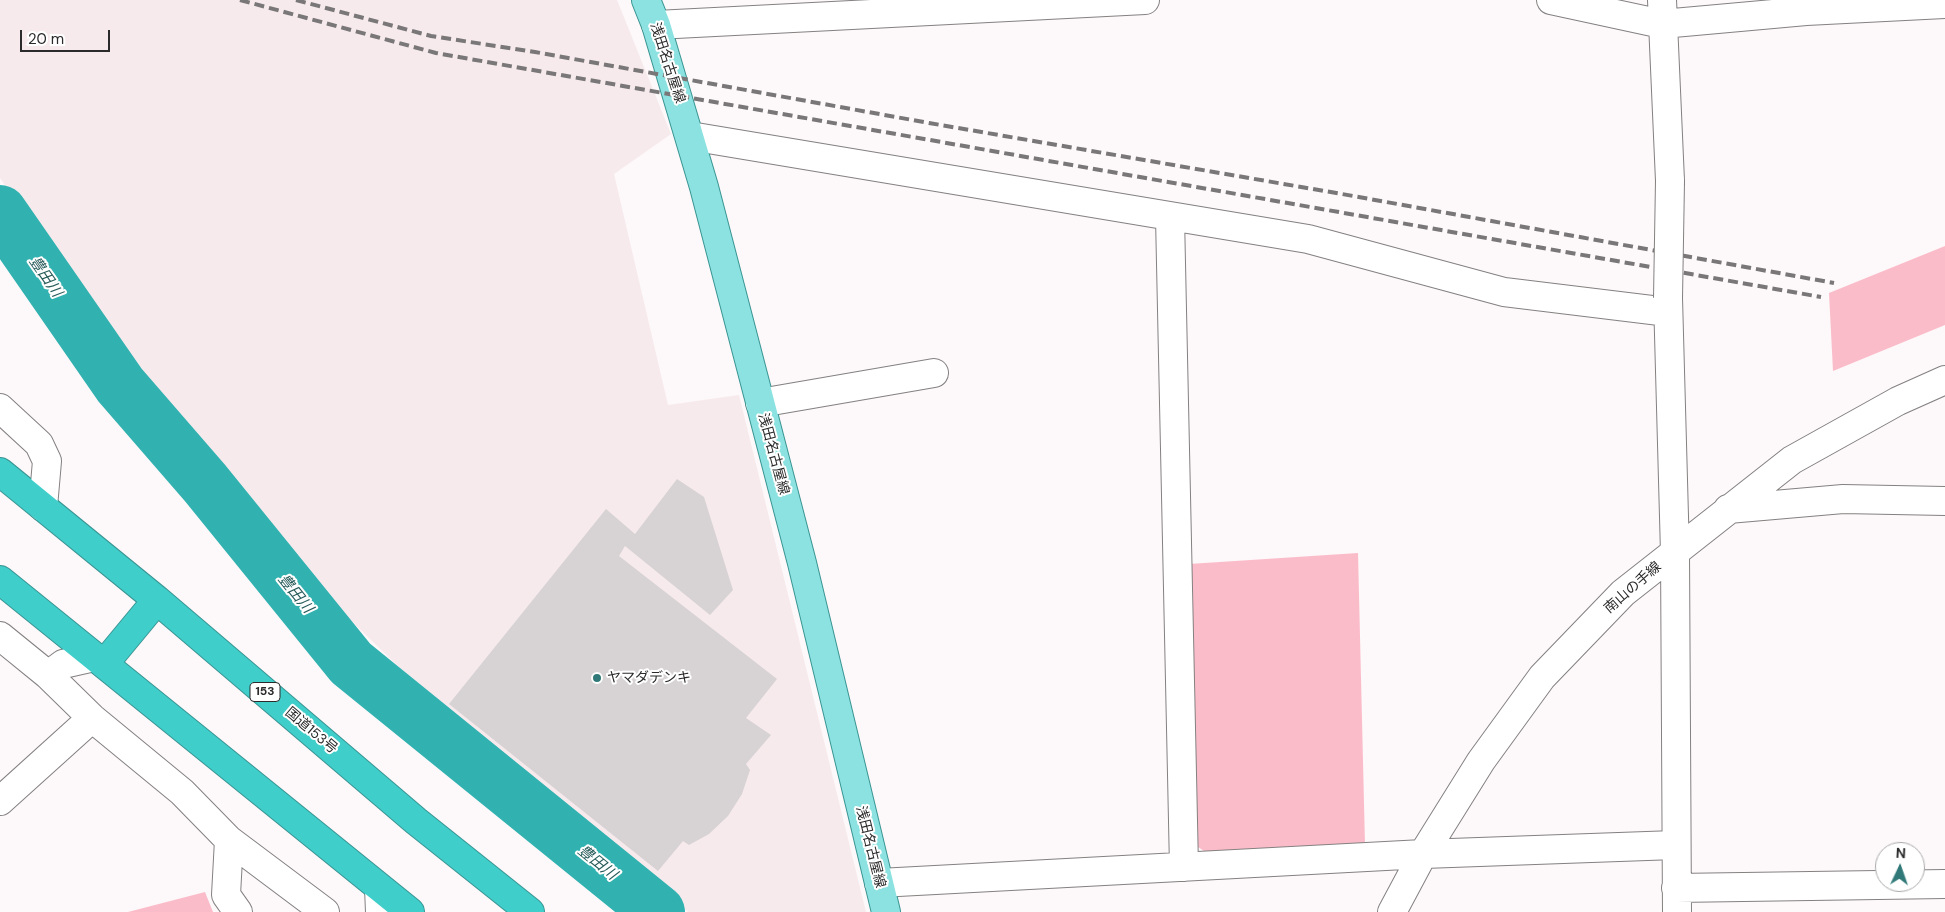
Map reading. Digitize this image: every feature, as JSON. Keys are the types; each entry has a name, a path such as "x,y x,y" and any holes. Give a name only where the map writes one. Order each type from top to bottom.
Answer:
{"highway":[{"name":"国道153号","path":"0,472 157,600 416,821 530,912"},
{"path":"0,580 99,661 380,900 410,912"},
{"path":"99,661 157,600"}],"main road":[{"name":"浅田名古屋線","path":"646,0 656,25 690,136 802,563 886,912"}],"street":[{"path":"656,25 1142,0"},
{"path":"1551,0 1662,12 1805,6 1945,4"},
{"path":"1662,12 1670,181 1668,305 1675,553 1675,845 1677,900 1945,884"},
{"path":"690,136 1308,239 1504,292 1668,305"},
{"path":"1170,217 1184,867"},
{"path":"760,403 934,373"},
{"name":"南山の手線","path":"1392,912 1424,854 1481,761 1542,677 1623,593 1792,460 1898,401 1945,380"},
{"path":"0,408 38,444 47,461 43,507"},
{"path":"1728,509 1842,498 1945,501"},
{"path":"0,636 48,674 92,718 182,792 229,840 325,912"},
{"path":"48,674 63,664 99,661"},
{"path":"0,801 92,718"},
{"path":"229,840 226,895 238,912"},
{"path":"879,883 1424,854 1675,845"}],"shaded area":[{"path":"0,0 617,0 671,134 614,174 668,405 739,395 866,912 688,912 437,704 272,544 104,326 0,178"},
{"path":"1945,246 1945,325 1833,371 1829,293"},
{"path":"1358,553 1365,845 1207,853 1195,845 1189,564"},
{"path":"205,892 213,912 128,912"}],"building":[{"path":"677,479 704,497 733,590 710,615 625,546 619,556 777,679 746,718 771,735 746,764 750,770 742,794 728,816 709,834 689,845 683,841 658,871 449,704 606,509 635,534"}],"waterway":[{"name":"豊田川","path":"0,212 120,385 205,483 351,663 658,912"}],"railway":[{"path":"240,0 436,53 1821,297"},
{"path":"296,0 431,36 535,52 929,123 1342,194 1834,283"}],"place":[{"name":"ヤマダデンキ","path":"597,678"}]}
